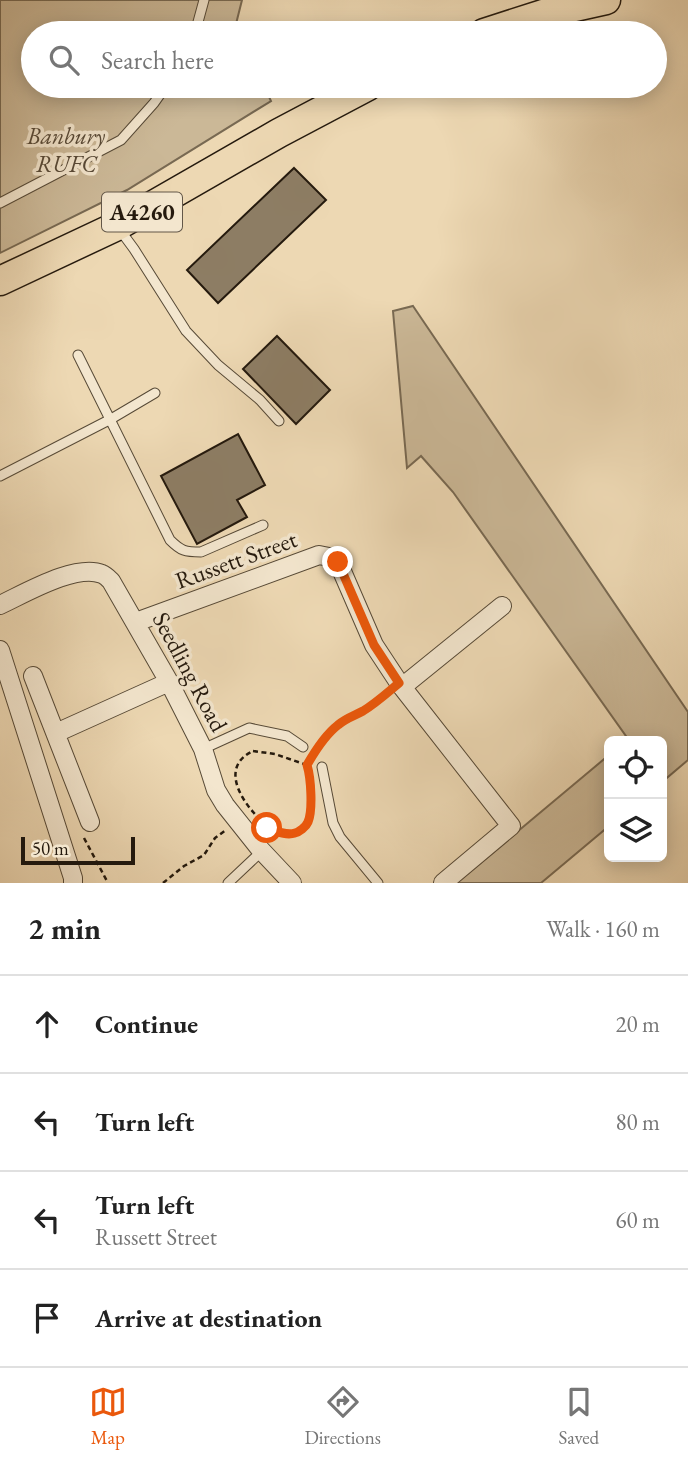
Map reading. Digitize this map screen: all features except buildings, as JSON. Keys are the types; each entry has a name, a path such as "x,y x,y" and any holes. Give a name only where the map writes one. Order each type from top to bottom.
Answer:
{"main road":[{"path":"521,21 606,0"},
{"name":"A4260","path":"0,281 117,226 346,98"}],"street":[{"name":"Russett Street","path":"136,622 318,555 338,562 374,645 400,685 511,826 443,883"},
{"name":"Seedling Road","path":"0,605 63,576 89,572 102,574 111,580 169,682 203,749 216,790 262,851 292,883"},
{"path":"400,685 502,606"},
{"path":"0,650 73,883"},
{"path":"33,676 90,822"},
{"path":"56,733 169,682"}],"lane":[{"path":"198,21 204,0"},
{"path":"0,203 121,139 157,98"},
{"path":"117,226 186,331 218,365 260,400 279,421"},
{"path":"78,355 170,540 180,550 201,552 263,525"},
{"path":"0,476 111,419 155,393"},
{"path":"203,749 249,728 287,736 303,747"},
{"path":"322,766 332,822 340,837 378,883"},
{"path":"228,883 262,851"}],"path":[{"path":"307,765 275,754 253,751 238,763 237,789 267,828 283,834 293,834 302,829 308,822 311,801 307,765 313,754 346,718 360,713 400,685"},
{"path":"163,883 184,866 204,855 215,838 237,820"},
{"path":"90,822 79,827 108,883"}],"green space":[{"name":"Banbury RUFC","path":"0,0 242,0 237,21 21,21 21,98 270,98 271,101 127,190 0,253"},
{"path":"413,306 688,712 688,760 667,778 667,736 626,736 453,492 421,456 407,468 393,311"},
{"path":"604,759 604,830 541,883 456,883"}],"route":[{"path":"267,828 283,834 293,834 302,829 308,822 311,801 307,765 313,754 335,727 346,718 374,704 399,683 374,645 338,562"}]}
